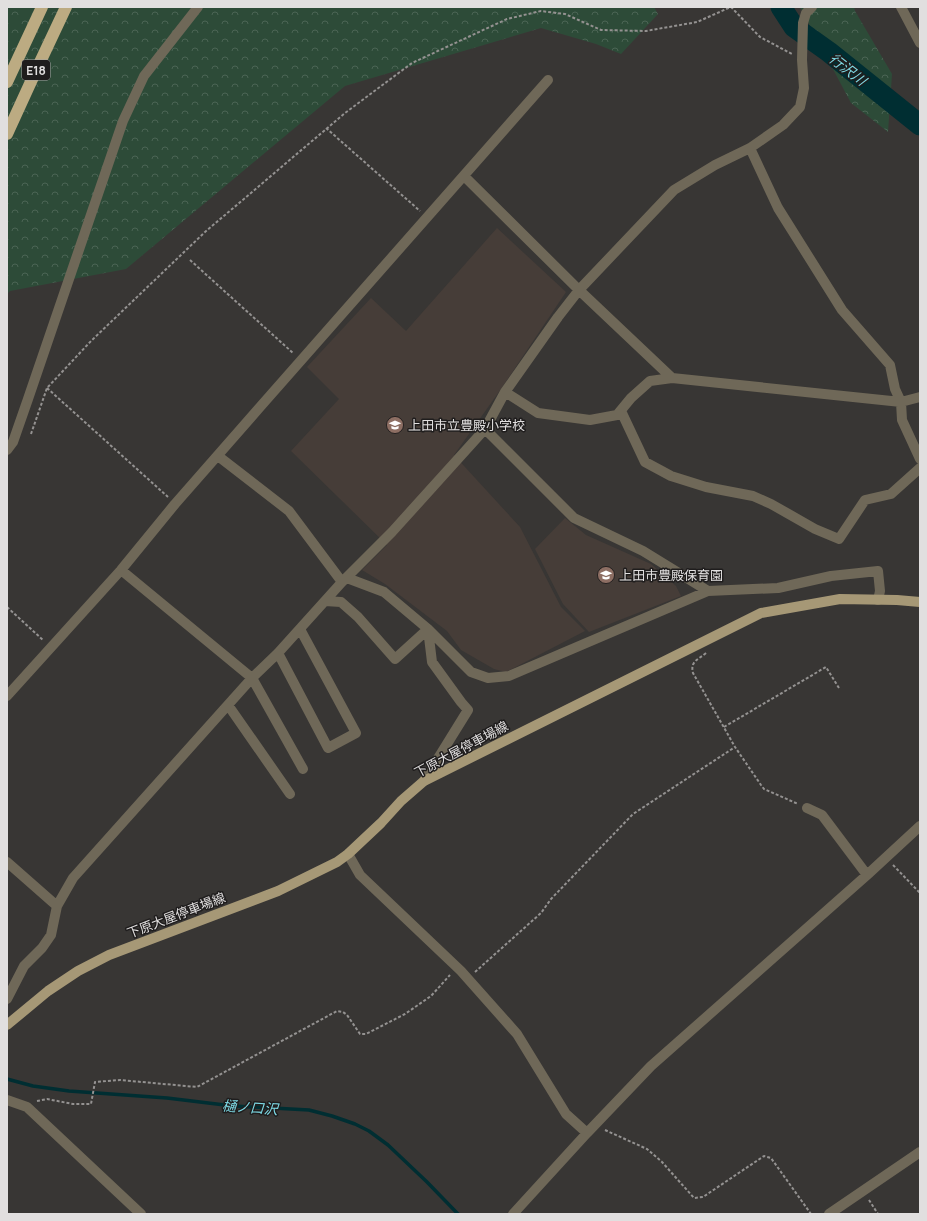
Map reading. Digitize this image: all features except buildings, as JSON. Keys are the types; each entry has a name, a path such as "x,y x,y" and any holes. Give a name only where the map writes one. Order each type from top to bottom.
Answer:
{"highway":[{"name":"E18","path":"7,82 42,7"},
{"name":"E18","path":"7,134 66,7"}],"main road":[{"name":"下原大屋停車場線","path":"7,1025 48,991 78,971 109,955 278,891 337,862 348,854 424,781 762,613 840,599 920,602"}],"street":[{"path":"7,450 13,442 123,121 144,76 198,7"},
{"path":"7,999 24,966 42,948 51,935 57,906 73,878 252,678 278,653 344,580 392,532 485,429 505,392 579,290 674,190 715,165 750,148 783,125 800,107 804,88 802,56 803,23 806,13 812,7"},
{"path":"901,7 920,43"},
{"path":"7,696 121,570 175,504 548,80"},
{"path":"750,148 778,208 842,310 890,365 895,389 901,402 902,420 920,459"},
{"path":"464,176 579,290 672,378"},
{"path":"505,392 538,413 590,420 617,415 631,398 650,381 672,378 901,402 920,396"},
{"path":"620,411 644,462 671,476 706,488 753,496 771,504 815,529 839,539 865,500 891,494 920,468"},
{"path":"485,429 574,518 643,551 708,591"},
{"path":"218,456 289,511 344,580 384,592 428,629 471,672 488,678 509,676 708,591 778,588 831,576 878,571 880,591 878,600"},
{"path":"121,570 252,678 302,769"},
{"path":"325,601 341,602 358,617 395,659 428,629"},
{"path":"278,653 328,748 356,733 300,629"},
{"path":"424,781 468,710 432,662 428,629"},
{"path":"228,705 290,794"},
{"path":"807,808 822,815 867,875"},
{"path":"513,1214 586,1132 651,1066 867,875 920,826"},
{"path":"348,854 360,875 458,967 517,1034 566,1114 586,1132"},
{"path":"7,862 57,906"},
{"path":"7,1100 27,1107 141,1214"},
{"path":"829,1214 920,1152"}],"path":[{"path":"31,434 47,388 91,341 205,232 326,128 412,63 507,19 541,11 565,14 601,30 646,30 697,22 731,7 760,37 802,56"},
{"path":"326,128 428,217"},
{"path":"190,260 301,360"},
{"path":"47,388 175,504"},
{"path":"7,607 52,647"},
{"path":"712,649 693,663 691,667 735,747 764,789 807,808"},
{"path":"724,727 826,667 839,688"},
{"path":"468,978 541,913 551,899 633,814 735,747"},
{"path":"886,857 920,893"},
{"path":"27,1107 36,1101 47,1099 73,1104 91,1104 95,1082 120,1080 197,1087 337,1011 343,1012 347,1015 360,1034 366,1034 404,1014 431,996 458,967"},
{"path":"594,1125 647,1149 662,1162 694,1198 703,1197 764,1156 770,1158 811,1214"},
{"path":"862,1191 878,1214"}],"shaded area":[{"name":"上田市立豊殿小学校","path":"497,228 566,292 501,389 454,455 520,527 561,607 585,631 506,672 494,669 461,650 447,631 385,584 362,570 387,545 291,451 339,399 307,367 371,298 406,331"},
{"name":"上田市豊殿保育園","path":"565,518 586,535 651,564 676,586 681,596 589,632 563,604 535,549"}],"green space":[{"path":"7,7 654,7 658,14 621,54 596,44 541,28 345,86 126,269 10,291 7,294"},
{"path":"800,7 854,7 892,74 888,132 851,103"}],"waterway":[{"name":"行沢川","path":"781,7 794,27 829,52 920,125"},
{"name":"樋ノ口沢","path":"7,1079 33,1086 69,1091 167,1098 233,1106 309,1110 332,1116 355,1124 369,1131 388,1145 458,1214"}],"place":[{"name":"上田市立豊殿小学校","path":"395,425"},
{"name":"上田市豊殿保育園","path":"606,575"}]}
